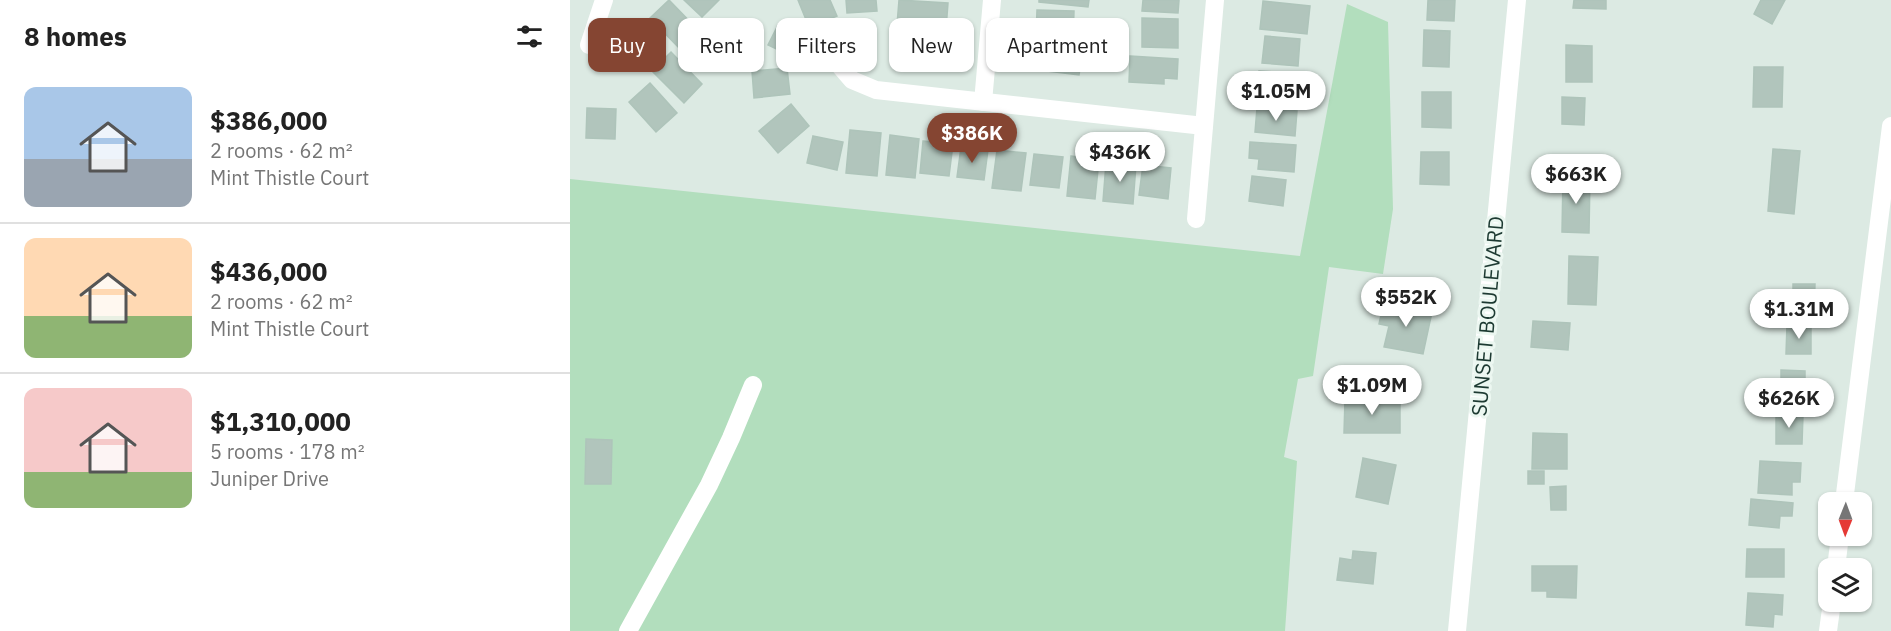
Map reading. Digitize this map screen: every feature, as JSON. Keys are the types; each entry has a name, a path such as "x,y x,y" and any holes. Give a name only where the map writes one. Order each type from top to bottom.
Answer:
{"street":[{"path":"598,18 604,0"},
{"path":"983,102 992,0"},
{"path":"1196,219 1215,0"},
{"name":"SUNSET BOULEVARD","path":"1457,631 1517,0"},
{"path":"845,72 852,80 876,90 1204,126"},
{"path":"1845,492 1891,126"},
{"path":"628,631 709,485 753,385"},
{"path":"1828,631 1831,612"}],"green space":[{"path":"1347,4 1388,22 1393,209 1383,274 1329,267 1313,376 1298,379 1284,457 1297,461 1285,631 570,631 570,179 1300,256"}],"building":[{"path":"669,0 686,18 678,18 678,47 666,35 666,18 650,18"},
{"path":"684,0 719,0 702,17"},
{"path":"798,0 830,0 837,16 832,18 805,18"},
{"path":"846,0 876,0 877,11 847,13"},
{"path":"899,0 948,3 947,18 898,18"},
{"path":"1039,0 1089,0 1088,7 1039,2"},
{"path":"1143,0 1179,0 1178,13 1142,11"},
{"path":"1428,0 1455,0 1454,21 1427,20"},
{"path":"1574,0 1606,0 1606,9 1573,8"},
{"path":"1761,0 1785,0 1772,24 1754,14"},
{"path":"1263,1 1310,6 1307,34 1260,29"},
{"path":"1037,10 1074,11 1074,18 1037,18"},
{"path":"1142,18 1178,19 1178,48 1142,47"},
{"path":"776,29 776,49 768,45"},
{"path":"1424,30 1450,31 1449,67 1423,66"},
{"path":"1265,36 1300,39 1298,66 1262,63"},
{"path":"1566,45 1592,46 1592,82 1566,82"},
{"path":"671,52 678,59 678,72 690,72 702,84 684,103 653,72 666,72 666,57"},
{"path":"1130,56 1178,59 1177,79 1164,78 1164,84 1129,82"},
{"path":"1754,67 1783,67 1782,107 1753,107"},
{"path":"776,69 776,72 787,72 790,94 754,98 752,72 764,72 764,70"},
{"path":"1259,71 1293,73 1291,100 1257,98"},
{"path":"1055,72 1079,72 1079,75"},
{"path":"650,83 677,113 656,132 629,102"},
{"path":"1422,92 1451,92 1451,128 1422,127"},
{"path":"1562,97 1585,98 1584,125 1562,124"},
{"path":"791,104 809,126 778,153 759,131"},
{"path":"587,108 616,109 615,139 586,138"},
{"path":"1257,108 1297,111 1295,136 1255,132"},
{"path":"850,130 881,133 877,176 846,173"},
{"path":"890,135 919,139 915,178 886,175"},
{"path":"813,136 843,142 837,170 807,163"},
{"path":"923,141 953,144 949,176 920,173"},
{"path":"1250,142 1296,145 1294,172 1258,169 1259,159 1249,158"},
{"path":"961,147 988,150 984,180 957,177"},
{"path":"1773,149 1800,151 1794,214 1768,211"},
{"path":"997,150 1026,153 1021,191 992,188"},
{"path":"1421,152 1449,152 1449,185 1420,184"},
{"path":"1034,154 1063,157 1059,188 1030,185"},
{"path":"1071,156 1099,160 1095,199 1067,196"},
{"path":"1106,163 1136,165 1133,204 1103,201"},
{"path":"1143,165 1171,168 1168,199 1139,195"},
{"path":"1252,176 1286,180 1283,206 1249,201"},
{"path":"1563,177 1590,177 1589,233 1562,232"},
{"path":"1569,256 1598,257 1596,305 1568,304"},
{"path":"1793,284 1815,284 1814,314 1793,313"},
{"path":"1384,302 1432,312 1423,354 1384,347 1389,326 1379,324"},
{"path":"1533,321 1570,323 1568,350 1531,347"},
{"path":"1787,325 1811,326 1811,354 1786,354"},
{"path":"1781,370 1805,371 1805,399 1781,399"},
{"path":"1345,399 1400,399 1400,433 1344,433"},
{"path":"1776,415 1803,415 1802,444 1776,444"},
{"path":"1533,433 1567,434 1567,469 1532,469"},
{"path":"586,439 612,440 611,484 585,484"},
{"path":"1363,458 1396,465 1388,504 1356,497"},
{"path":"1760,461 1801,463 1800,482 1792,482 1792,495 1758,493"},
{"path":"1528,471 1544,471 1544,484 1528,484"},
{"path":"1566,486 1566,510 1551,510 1550,487"},
{"path":"1751,499 1793,503 1792,516 1780,516 1779,528 1749,525"},
{"path":"1747,549 1784,549 1784,577 1746,577"},
{"path":"1353,551 1376,553 1373,584 1337,580 1340,558 1352,560"},
{"path":"1532,566 1577,566 1576,598 1547,597 1547,591 1532,591"},
{"path":"1748,593 1783,595 1782,615 1774,614 1773,627 1746,625"}]}
